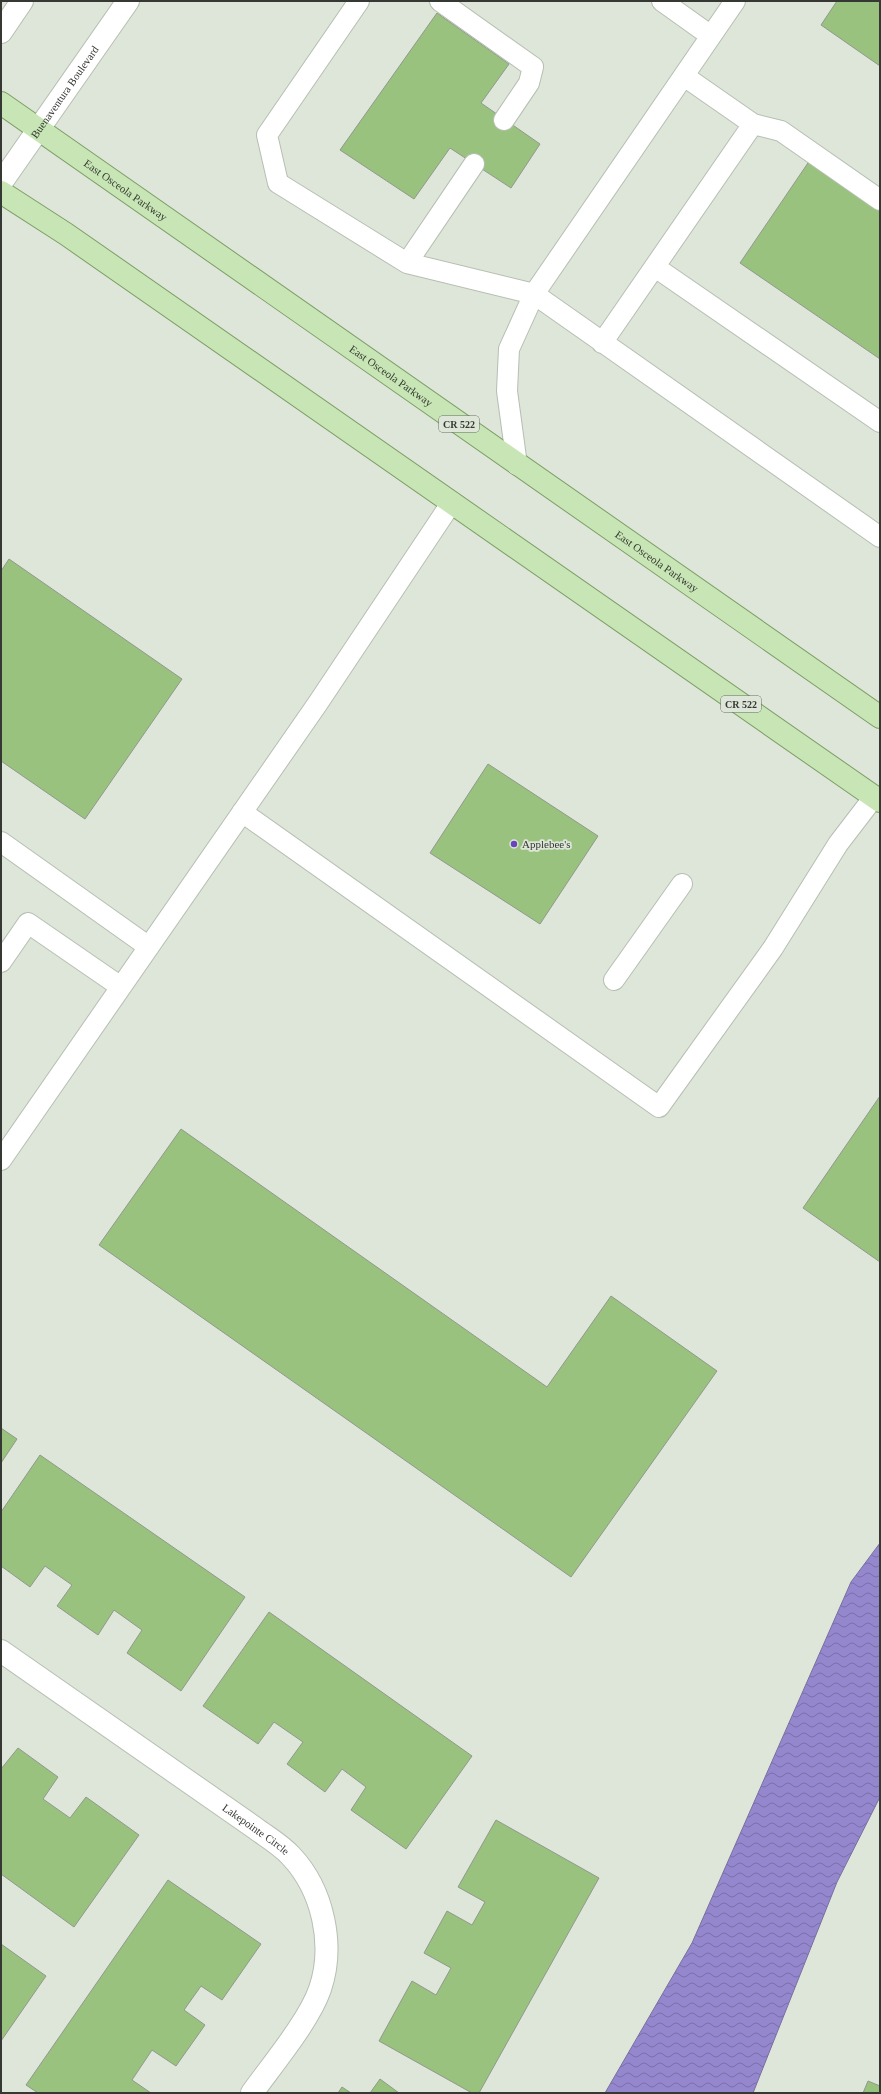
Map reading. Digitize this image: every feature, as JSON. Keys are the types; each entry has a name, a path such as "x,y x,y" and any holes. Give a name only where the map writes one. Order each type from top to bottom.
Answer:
{"main road":[{"name":"East Osceola Parkway","path":"1,103 880,717"},
{"name":"CR 522","path":"1,192 73,239 878,797"}],"street":[{"path":"1,32 22,1"},
{"name":"Buenaventura Boulevard","path":"1,183 128,1"},
{"name":"Lakepointe Circle","path":"1,1651 255,1828 291,1856 309,1881 322,1910 326,1940 325,1964 320,1989 304,2019 252,2093"}],"lane":[{"path":"359,1 267,135 278,183 407,263 534,294 880,537"},
{"path":"440,1 533,67 529,83 504,120"},
{"path":"662,1 711,36"},
{"path":"517,464 507,391 509,349 534,294 735,1"},
{"path":"684,76 753,124 781,131 880,200"},
{"path":"602,343 753,124"},
{"path":"407,263 474,164"},
{"path":"654,267 880,422"},
{"path":"1,1160 318,703 452,502"},
{"path":"242,812 659,1107 773,948 838,844 878,797"},
{"path":"1,842 149,947"},
{"path":"614,980 682,884"},
{"path":"1,962 28,923 121,987"}],"water":[{"path":"880,1543 880,1797 837,1882 753,2093 605,2093 692,1943 851,1582"}],"building":[{"path":"837,1 880,1 880,66 821,25"},
{"path":"437,13 509,64 481,103 540,144 511,188 450,148 414,199 340,150"},
{"path":"810,160 880,208 880,359 740,263"},
{"path":"9,559 182,679 85,819 1,761 1,571"},
{"name":"Applebee's","path":"488,764 598,836 540,924 430,853"},
{"path":"880,1096 880,1262 803,1208"},
{"path":"181,1129 547,1387 611,1296 717,1371 571,1577 99,1245"},
{"path":"1,1428 17,1439 1,1463"},
{"path":"40,1455 245,1597 181,1691 127,1653 142,1630 114,1610 98,1635 57,1606 72,1585 45,1566 30,1587 1,1566 1,1512"},
{"path":"269,1612 472,1756 406,1849 351,1810 366,1787 342,1769 325,1792 287,1764 303,1742 274,1722 258,1744 203,1706"},
{"path":"18,1748 58,1777 43,1799 70,1818 86,1797 139,1835 74,1927 1,1874 1,1769"},
{"path":"496,1820 599,1878 479,2093 472,2093 379,2041 412,1981 436,1995 451,1968 424,1953 447,1911 472,1925 485,1902 458,1887"},
{"path":"168,1880 261,1944 222,2000 201,1986 184,2010 205,2025 176,2066 152,2050 132,2080 151,2093 38,2093 26,2085"},
{"path":"1,1944 46,1976 1,2041"},
{"path":"380,2079 399,2093 370,2093"},
{"path":"868,2081 880,2086 880,2093 863,2093"},
{"path":"342,2087 351,2093 338,2093"}],"place":[{"name":"Applebee's","path":"514,844"}]}
